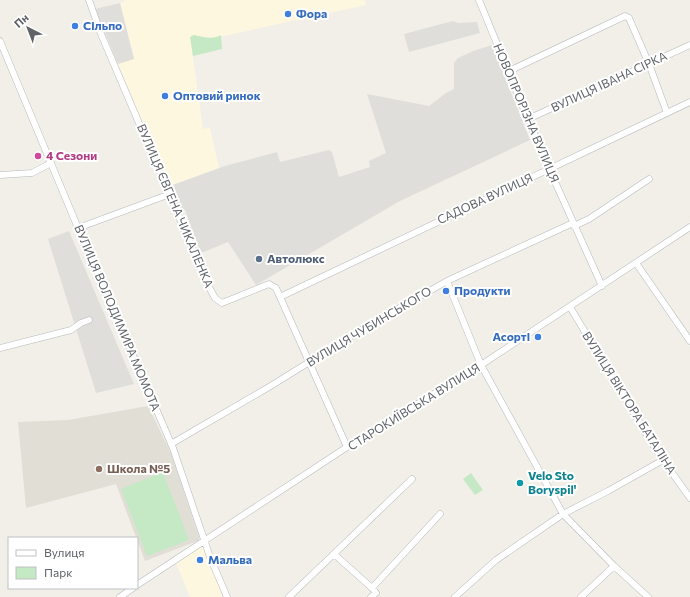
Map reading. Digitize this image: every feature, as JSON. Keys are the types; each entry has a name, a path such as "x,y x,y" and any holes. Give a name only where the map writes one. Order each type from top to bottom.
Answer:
{"street":[{"name":"ВУЛИЦЯ ЄВГЕНА ЧИКАЛЕНКА","path":"89,0 102,34 215,298 222,303 269,284 276,288 347,447"},
{"name":"НОВОПРОРІЗНА ВУЛИЦЯ","path":"479,0 549,169 602,286"},
{"path":"508,71 625,16 629,18 668,113"},
{"name":"ВУЛИЦЯ ВОЛОДИМИРА МОМОТА","path":"0,41 78,228 171,444 210,557 227,597"},
{"name":"ВУЛИЦЯ ІВАНА СІРКА","path":"528,119 690,45"},
{"name":"САДОВА ВУЛИЦЯ","path":"280,297 690,102"},
{"path":"0,175 32,172 51,163"},
{"path":"573,224 589,219 649,179"},
{"path":"78,228 170,194"},
{"name":"ВУЛИЦЯ ЧУБИНСЬКОГО","path":"171,444 361,330 447,281 573,224"},
{"name":"СТАРОКИЇВСЬКА ВУЛИЦЯ","path":"138,585 347,447 481,365 690,227"},
{"path":"636,263 687,332 690,341"},
{"path":"447,281 481,365 563,514 614,566 648,597"},
{"name":"ВУЛИЦЯ ВІКТОРА БАТАЛІНА","path":"570,307 663,460 690,498"},
{"path":"0,348 71,330 81,323 89,320"},
{"path":"455,597 496,560 563,514 663,460"},
{"path":"289,597 412,479"},
{"path":"334,554 375,594 440,514"},
{"path":"581,597 614,566"},
{"path":"120,597 132,589"}],"shaded area":[{"name":"Оптовий ринок","path":"124,0 365,0 366,5 191,43 203,129 210,128 219,168 170,186 118,64 134,59 120,3 124,2"},
{"path":"120,3 134,59 118,64 95,9"},
{"path":"453,21 458,23 477,22 480,33 409,52 404,34"},
{"path":"492,45 530,140 400,201 256,285 228,242 201,253 185,210 179,209 170,186 225,166 277,152 280,162 329,150 332,152 339,177 370,167 369,161 386,153 367,94 429,106 454,89 454,63 458,58"},
{"path":"69,231 134,384 96,393 48,239"},
{"name":"Школа №5","path":"148,406 171,453 200,540 145,561 138,542 138,537 136,537 116,484 26,508 18,422 68,420"},
{"path":"203,546 224,597 190,597 176,563"}],"green space":[{"path":"194,35 211,38 221,35 222,49 193,56 190,37"},
{"path":"163,472 189,540 147,556 121,489"},
{"path":"471,473 483,490 475,495 463,479"}],"place":[{"name":"Фора","path":"288,14"},
{"name":"Сільпо","path":"75,26"},
{"name":"Оптовий ринок","path":"165,96"},
{"name":"4 Сезони","path":"38,156"},
{"name":"Автолюкс","path":"259,259"},
{"name":"Продукти","path":"446,291"},
{"name":"Асорті","path":"538,337"},
{"name":"Школа №5","path":"99,469"},
{"name":"Velo Sto Boryspil'","path":"520,483"},
{"name":"Мальва","path":"200,560"}]}
